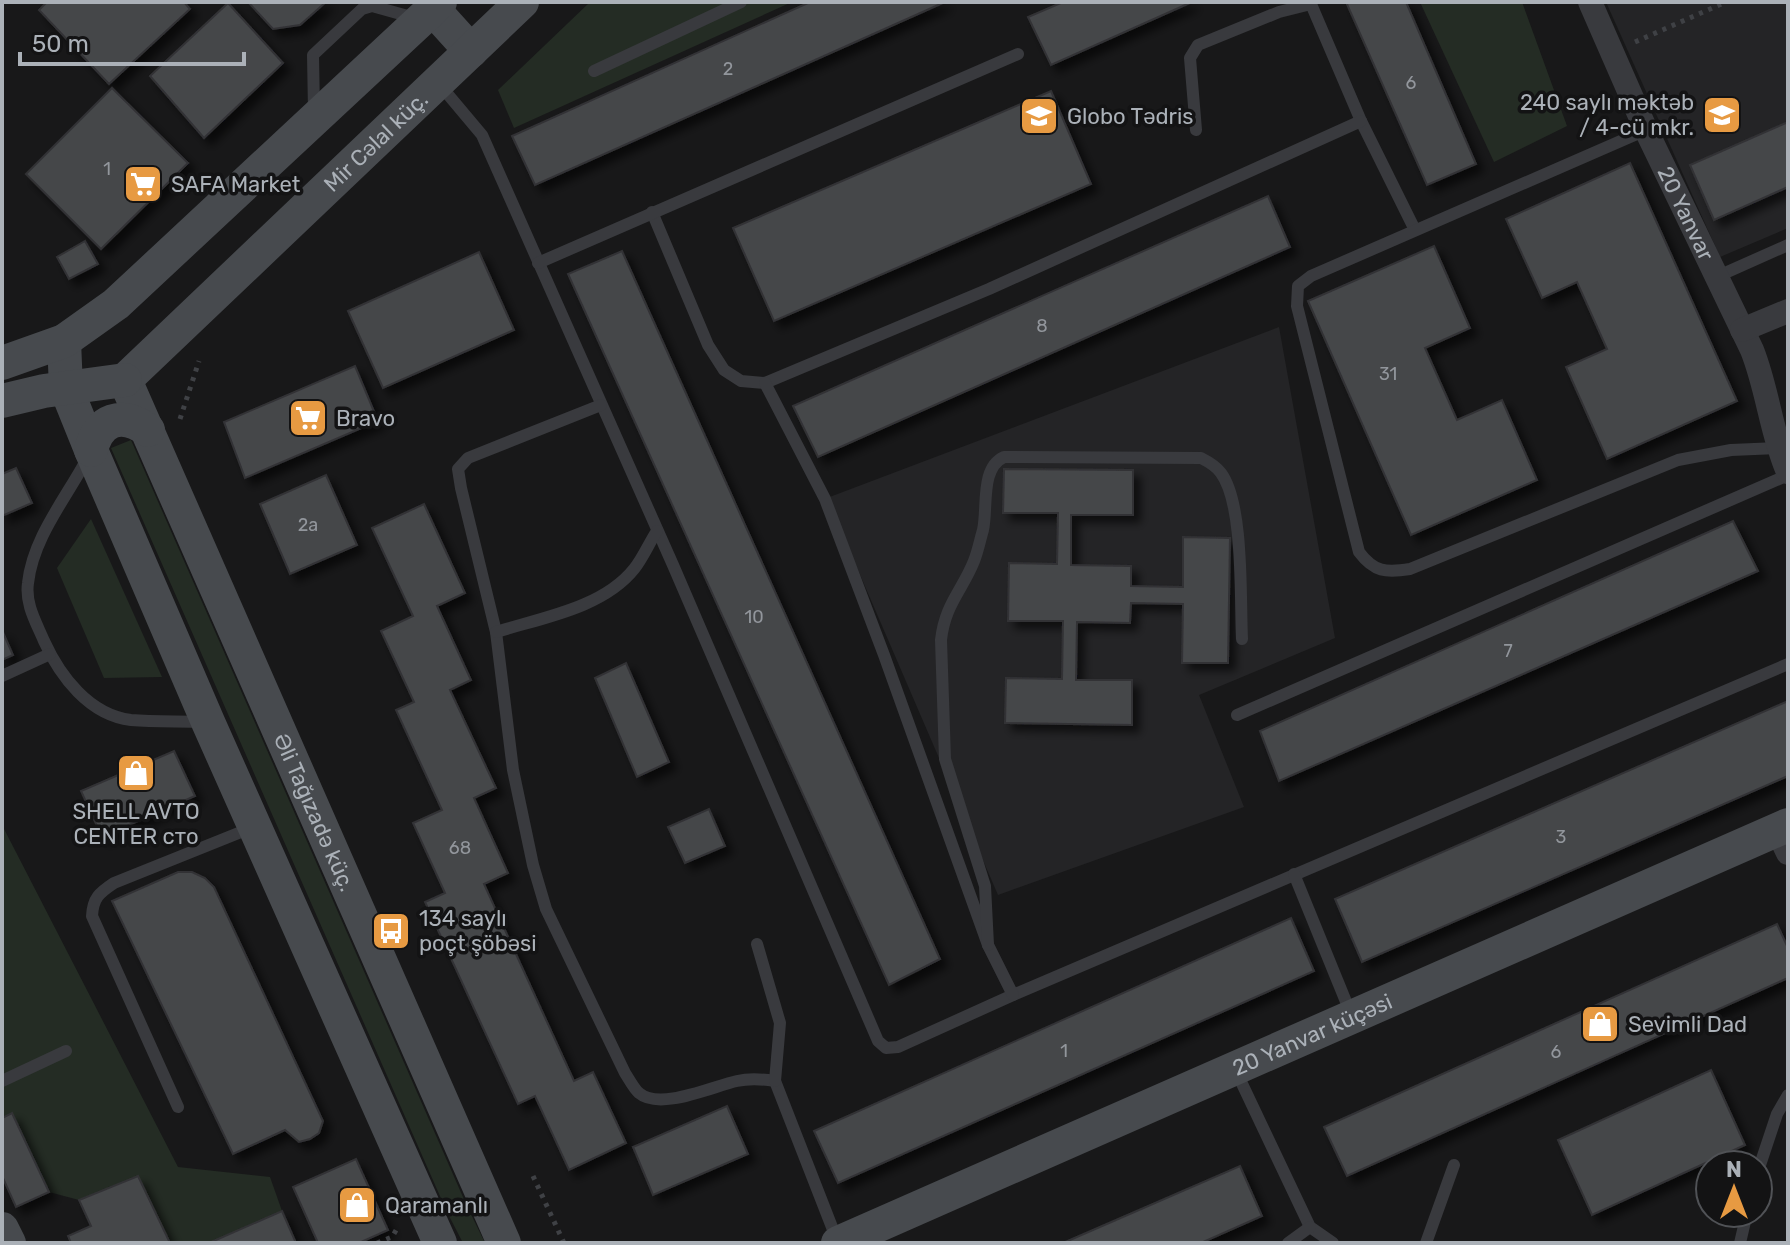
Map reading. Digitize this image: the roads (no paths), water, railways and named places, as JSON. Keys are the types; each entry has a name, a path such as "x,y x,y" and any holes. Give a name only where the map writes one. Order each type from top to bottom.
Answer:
{"main road":[{"name":"Mir Cəlal küç.","path":"125,380 522,2"},
{"path":"2,363 64,341 135,288 430,8 471,51"},
{"path":"64,341 125,380"},
{"path":"64,341 66,388 91,450 254,827 440,1243"},
{"path":"2,401 125,380"},
{"name":"Əli Tağızadə küç.","path":"125,380 504,1243"},
{"path":"91,450 95,437 108,423 128,420 148,430"},
{"name":"20 Yanvar küçəsi","path":"838,1243 1352,1017 1784,836"},
{"path":"2,1229 9,1243"}],"street":[{"name":"20 Yanvar","path":"1590,2 1646,130 1762,375 1778,448 1788,474"},
{"path":"1742,330 1788,311"}],"lane":[{"path":"594,71 741,2"},
{"path":"1196,130 1190,58 1198,45 1279,12 1310,3 1361,121 1415,230"},
{"path":"314,121 313,55 323,45 362,9 372,6 430,8"},
{"path":"538,263 1018,54"},
{"path":"438,82 482,135 878,1041 886,1048 898,1047 1788,664"},
{"path":"652,212 708,345 724,370 741,381 765,383 989,289 1361,121"},
{"path":"1646,130 1311,276 1298,286 1296,297 1359,552 1369,565 1390,572 1410,569 1678,460 1731,450 1778,448"},
{"path":"1716,277 1788,245"},
{"path":"765,383 825,499 988,945 1013,995"},
{"path":"601,405 468,458 458,469 496,632 513,770 527,841 546,909 625,1073 638,1093 663,1101 739,1081 757,1078 775,1081"},
{"path":"91,450 43,536 28,584 29,605 50,654 69,684 97,707 128,719 208,722"},
{"path":"988,945 985,886 945,759 941,640 952,599 974,561 983,528 989,470 994,462 1004,457 1201,458 1214,465 1223,475 1236,509 1242,639"},
{"path":"1237,715 1788,474"},
{"path":"496,632 582,605 617,586 634,569 657,531"},
{"path":"2,676 50,654"},
{"path":"178,1107 92,916 93,901 114,883 254,827"},
{"path":"1294,874 1352,1017"},
{"path":"757,944 780,1023 775,1081 838,1243"},
{"path":"2,1081 66,1051"},
{"path":"1235,1068 1310,1227 1333,1243"},
{"path":"1765,1149 1777,1114 1788,1095"},
{"path":"1426,1243 1454,1165"},
{"path":"1288,1243 1310,1227"}],"place":[{"name":"240 saylı məktəb / 4-cü mkr.","path":"1722,115"},
{"name":"Globo Tədris","path":"1039,116"},
{"name":"SAFA Market","path":"143,184"},
{"name":"Bravo","path":"308,418"},
{"name":"SHELL AVTO CENTER сто","path":"136,773"},
{"name":"134 saylı poçt şöbəsi","path":"391,931"},
{"name":"Sevimli Dad","path":"1600,1024"},
{"name":"Qaramanlı","path":"357,1205"}]}
